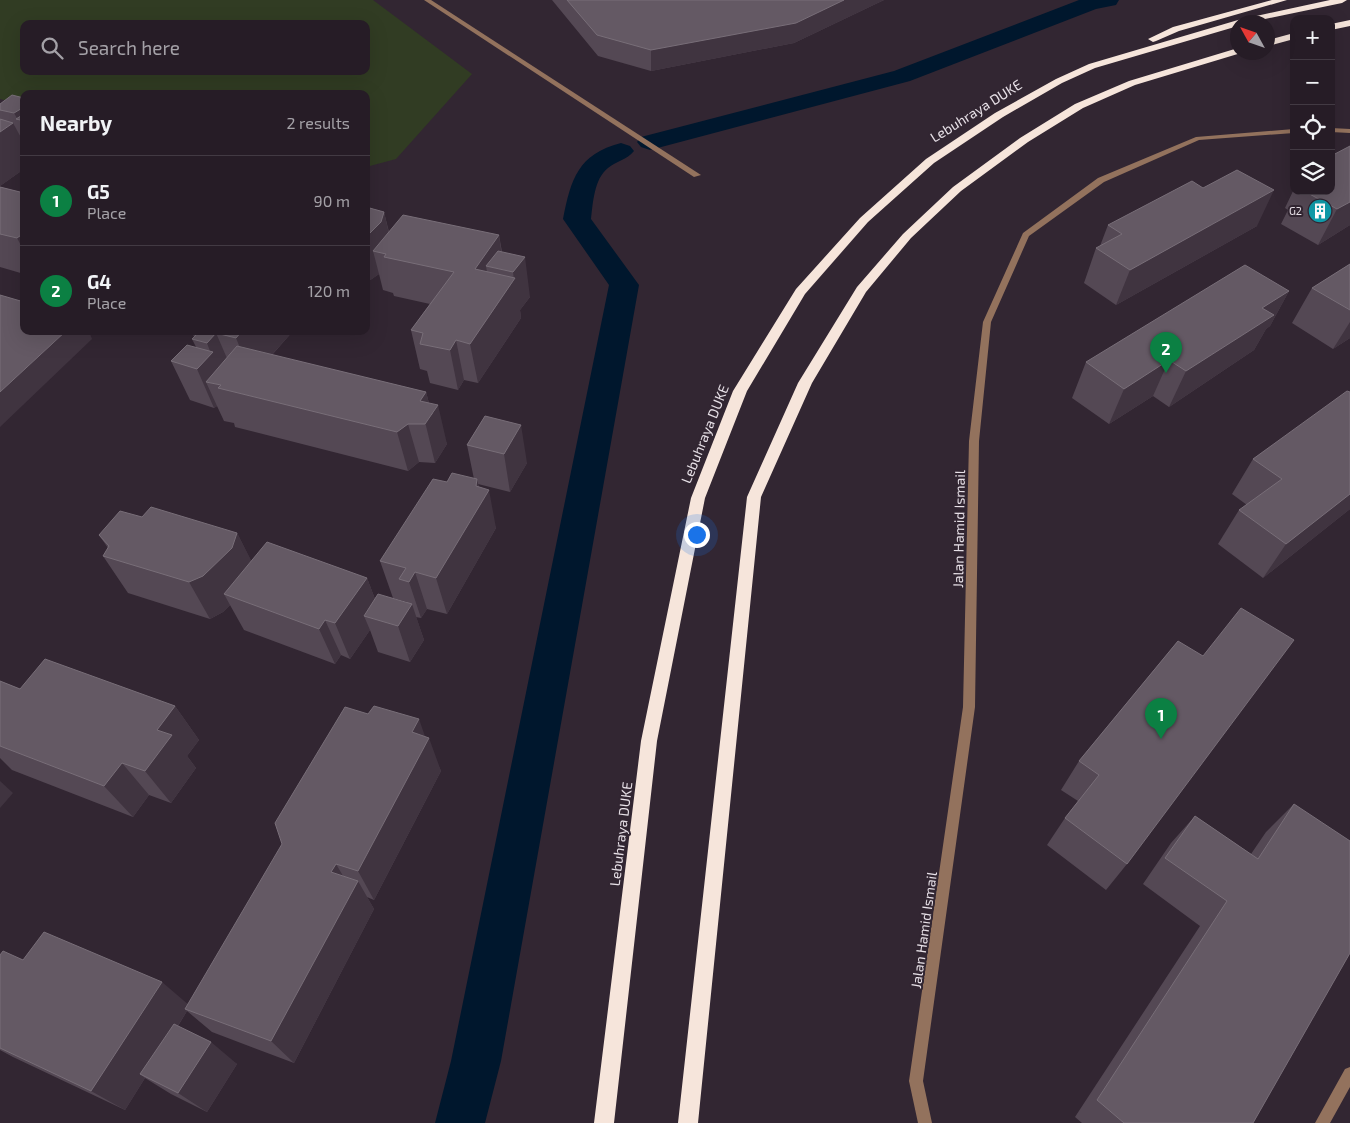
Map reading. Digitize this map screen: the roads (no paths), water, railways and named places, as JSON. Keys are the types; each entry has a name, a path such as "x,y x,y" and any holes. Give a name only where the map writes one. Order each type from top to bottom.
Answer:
{"highway":[{"path":"1092,66 1176,29 1282,0"},
{"name":"Lebuhraya DUKE","path":"1275,15 1342,0"},
{"path":"1335,26 1350,23"},
{"name":"Lebuhraya DUKE","path":"604,1123 649,741 698,498 740,391 800,292 864,220 930,161 999,114 1059,81 1092,66 1230,26"},
{"path":"1275,41 1290,37"},
{"path":"688,1123 754,497 805,383 861,290 907,236 957,189 1024,140 1079,106 1132,83 1230,53"}],"street":[{"path":"427,0 697,175"},
{"path":"1335,130 1350,132"},
{"name":"Jalan Hamid Ismail","path":"925,1123 916,1081 969,707 974,441 987,322 1026,234 1101,180 1198,138 1290,131"},
{"path":"1322,1123 1350,1074"}],"waterway":[{"path":"650,142 902,76 1091,3 1108,0"},
{"path":"460,1123 476,1061 624,285 577,219 583,186 597,163 621,151"}],"place":[{"name":"G2","path":"1320,211"},
{"name":"G4","path":"1166,373"},
{"name":"G5","path":"1161,739"}]}
